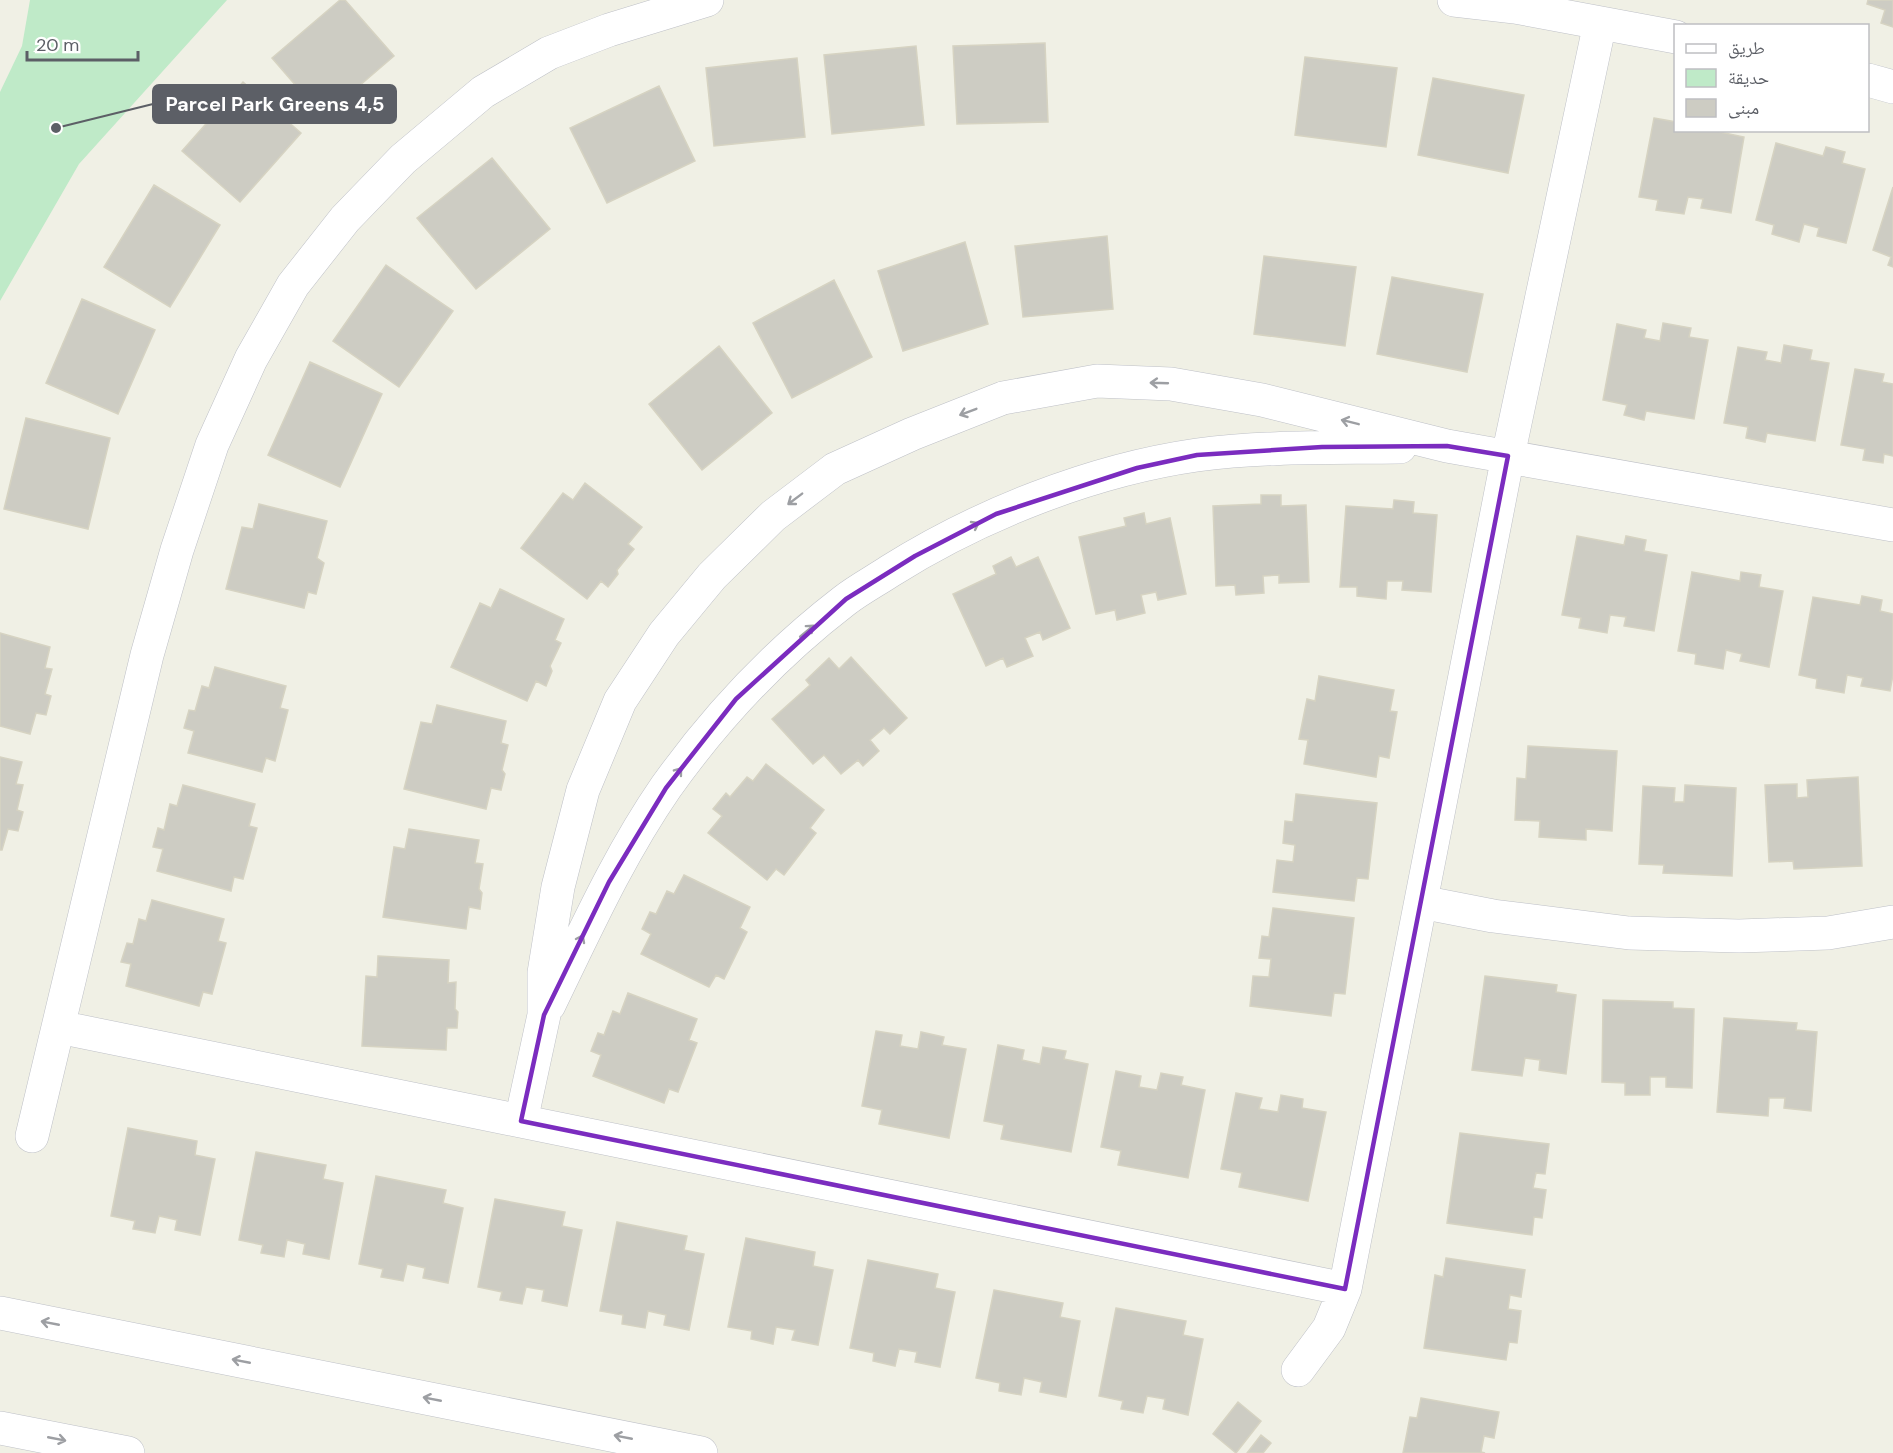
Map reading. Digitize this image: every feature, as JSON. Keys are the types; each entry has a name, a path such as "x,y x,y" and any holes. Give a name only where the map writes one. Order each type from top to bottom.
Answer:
{"street":[{"path":"32,1136 147,655 177,550 212,445 251,359 293,285 345,219 402,159 483,92 549,52 609,30 707,0"},
{"path":"1454,0 1515,7 1674,38"},
{"path":"1298,1370 1329,1328 1345,1288 1508,456 1600,23"},
{"path":"1869,80 1893,87"},
{"path":"521,1121 544,1015 544,973 558,887 583,790 620,701 664,634 711,576 773,516 835,469 912,434 1003,398 1096,381 1171,384 1262,399 1447,446 1893,525"},
{"path":"544,1015 609,882 666,788 736,699 786,649 855,593 915,556 996,514 1066,488 1137,468 1197,455 1322,447 1447,446"},
{"path":"1421,902 1504,917 1629,933 1738,936 1828,933 1893,922"},
{"path":"59,1027 1345,1288"},
{"path":"0,1312 701,1453"},
{"path":"0,1428 128,1453"}],"highlighted area":[{"path":"1447,446 1508,456 1345,1289 521,1121 544,1015 609,882 666,788 736,699 846,599 915,556 996,514 1137,468 1197,455 1322,447"}],"green space":[{"path":"30,0 227,0 79,164 0,301 0,92 22,46"}],"building":[{"path":"340,0 345,0 394,56 323,117 272,58"},
{"path":"1868,0 1893,0 1893,27 1881,23 1885,10 1867,4"},
{"path":"1045,43 1048,122 957,124 953,46"},
{"path":"916,46 924,125 832,134 824,55"},
{"path":"1305,57 1397,68 1386,147 1295,135"},
{"path":"797,58 805,137 714,146 706,68"},
{"path":"1433,78 1524,95 1508,173 1418,155"},
{"path":"243,82 301,133 240,202 182,151"},
{"path":"659,86 695,161 607,203 570,128"},
{"path":"1654,118 1674,122 1674,132 1720,132 1744,137 1731,213 1701,208 1703,199 1688,197 1684,214 1656,210 1658,200 1639,197"},
{"path":"1776,143 1823,156 1826,147 1845,152 1842,163 1865,169 1846,243 1817,236 1819,228 1804,224 1799,242 1772,234 1774,225 1756,220"},
{"path":"492,158 550,229 476,289 417,218"},
{"path":"154,185 220,225 170,307 104,267"},
{"path":"1893,187 1893,267 1888,265 1891,257 1873,250"},
{"path":"1107,236 1113,309 1023,317 1015,246"},
{"path":"965,242 988,324 903,351 878,271"},
{"path":"1264,256 1356,267 1345,346 1254,334"},
{"path":"386,265 453,311 399,387 333,341"},
{"path":"1392,277 1483,294 1467,372 1377,354"},
{"path":"834,280 872,357 792,398 753,323"},
{"path":"82,299 155,330 118,414 46,383"},
{"path":"1663,323 1691,328 1689,337 1708,340 1694,419 1646,411 1644,420 1624,415 1627,405 1603,400 1617,324 1646,330 1644,338 1660,341"},
{"path":"1784,345 1812,350 1810,360 1829,363 1815,441 1767,433 1765,442 1746,438 1748,427 1724,423 1738,347 1767,352 1765,360 1781,363"},
{"path":"719,346 772,413 702,470 649,404"},
{"path":"310,362 382,394 340,487 268,455"},
{"path":"1855,369 1884,374 1882,382 1893,384 1893,456 1884,454 1883,463 1863,460 1865,449 1841,445"},
{"path":"26,418 110,438 88,529 4,509"},
{"path":"585,483 642,527 628,544 634,549 617,570 618,574 608,587 601,581 587,599 521,548 563,493 573,500"},
{"path":"1261,495 1281,495 1281,506 1306,505 1309,582 1279,583 1279,575 1263,576 1264,593 1236,595 1235,585 1216,586 1213,506 1261,504"},
{"path":"1394,500 1414,502 1413,513 1437,515 1431,592 1402,590 1403,581 1387,581 1386,599 1357,596 1357,587 1340,587 1346,506 1393,509"},
{"path":"259,504 327,521 317,558 324,563 316,594 308,592 304,608 226,589 242,527 253,529"},
{"path":"1144,513 1146,524 1170,518 1186,594 1158,600 1156,592 1141,595 1145,613 1117,620 1115,610 1096,614 1079,537 1126,526 1124,518"},
{"path":"1577,536 1624,545 1626,536 1646,540 1644,551 1667,555 1654,631 1624,626 1626,617 1610,615 1607,633 1579,628 1581,618 1562,615"},
{"path":"1011,557 1016,567 1038,557 1070,628 1043,640 1040,632 1025,638 1033,656 1007,667 1003,658 986,666 953,594 996,574 993,566"},
{"path":"1692,572 1740,581 1741,572 1761,575 1759,587 1783,591 1769,667 1740,661 1742,654 1726,650 1723,669 1695,664 1696,654 1678,651"},
{"path":"500,589 564,619 555,640 561,643 550,666 552,671 546,686 536,681 527,701 451,667 480,603 491,608"},
{"path":"1862,596 1882,600 1880,611 1893,614 1893,675 1890,691 1861,686 1863,678 1847,675 1844,693 1816,688 1817,679 1799,675 1813,597 1860,605"},
{"path":"0,633 50,647 45,668 52,669 45,694 51,696 46,715 36,713 30,734 0,726"},
{"path":"851,657 907,718 890,734 884,728 870,740 879,751 863,766 858,760 841,774 824,755 813,764 772,719 810,685 806,680 829,658 839,669"},
{"path":"215,667 286,686 280,708 288,710 275,761 266,758 262,772 188,753 194,731 184,728 189,710 195,711 202,686 209,688"},
{"path":"1319,676 1394,690 1390,711 1397,712 1389,758 1379,756 1376,777 1304,764 1308,740 1299,739 1307,699 1315,701"},
{"path":"437,705 506,721 501,743 508,745 502,770 505,774 501,790 491,788 486,809 404,789 421,722 432,724"},
{"path":"1528,746 1617,751 1612,831 1586,829 1586,840 1539,837 1540,821 1515,820 1517,778 1526,779"},
{"path":"0,757 22,762 16,784 23,785 17,810 23,812 18,831 8,829 2,850 0,850"},
{"path":"766,764 824,810 810,828 816,833 784,875 776,869 767,880 708,833 722,816 713,809 726,793 730,797 747,777 753,781"},
{"path":"1858,777 1862,866 1794,869 1793,861 1769,862 1765,785 1797,784 1797,798 1808,797 1807,780"},
{"path":"183,785 255,804 249,826 257,828 243,879 234,877 231,891 157,871 163,849 153,847 158,828 164,830 170,804 177,806"},
{"path":"1685,785 1736,788 1732,876 1663,873 1664,865 1639,864 1643,786 1675,788 1674,802 1684,802"},
{"path":"1296,794 1377,803 1368,879 1357,878 1354,901 1273,892 1277,860 1293,862 1295,845 1283,843 1285,821 1293,822"},
{"path":"409,829 479,840 475,863 483,864 479,889 482,893 480,909 469,907 466,929 383,917 394,847 405,849"},
{"path":"684,875 750,907 740,928 747,932 724,979 716,975 709,987 641,954 651,934 642,929 650,912 656,914 667,891 674,894"},
{"path":"152,900 224,919 218,941 226,943 212,994 203,992 199,1006 126,986 131,964 121,962 127,943 133,944 139,919 146,921"},
{"path":"1273,908 1354,918 1345,994 1334,993 1331,1016 1250,1006 1253,976 1269,977 1271,959 1259,958 1262,936 1269,937"},
{"path":"378,956 449,960 448,983 456,982 455,1009 458,1012 457,1028 447,1028 446,1050 362,1046 366,976 377,977"},
{"path":"1485,976 1557,985 1556,992 1576,995 1566,1074 1539,1070 1540,1060 1525,1058 1522,1076 1472,1070"},
{"path":"628,993 697,1019 689,1040 697,1043 678,1092 669,1089 664,1103 593,1076 601,1055 591,1051 598,1033 604,1035 613,1011 620,1014"},
{"path":"1603,1000 1673,1002 1673,1008 1694,1009 1692,1088 1666,1087 1666,1077 1650,1077 1650,1095 1625,1095 1625,1083 1602,1082"},
{"path":"1724,1018 1797,1023 1796,1030 1817,1032 1811,1111 1784,1108 1785,1098 1769,1098 1768,1116 1717,1112"},
{"path":"876,1031 902,1035 900,1046 918,1049 921,1032 944,1037 942,1045 966,1049 949,1138 879,1124 882,1110 862,1106"},
{"path":"998,1045 1024,1050 1022,1060 1040,1064 1043,1047 1066,1051 1064,1059 1088,1064 1071,1152 1001,1139 1004,1125 984,1121"},
{"path":"1116,1071 1141,1076 1139,1087 1157,1090 1161,1073 1183,1077 1181,1085 1205,1090 1188,1178 1118,1165 1121,1151 1101,1147"},
{"path":"1236,1093 1262,1098 1259,1109 1278,1112 1281,1095 1303,1099 1302,1108 1326,1112 1308,1201 1239,1187 1242,1173 1221,1169"},
{"path":"128,1128 197,1141 195,1155 215,1159 200,1235 175,1230 177,1220 159,1216 155,1233 133,1229 135,1221 111,1216"},
{"path":"1460,1133 1549,1144 1545,1174 1536,1173 1533,1188 1546,1190 1542,1218 1534,1217 1532,1235 1447,1223"},
{"path":"256,1152 326,1165 323,1179 343,1183 329,1259 303,1254 305,1244 287,1240 284,1257 261,1253 263,1245 239,1240"},
{"path":"376,1176 446,1190 443,1203 463,1208 448,1283 423,1278 425,1268 407,1264 403,1281 381,1277 383,1269 359,1264"},
{"path":"495,1199 565,1212 562,1226 582,1230 567,1306 542,1301 544,1290 526,1287 522,1304 500,1300 502,1292 478,1287"},
{"path":"617,1222 687,1236 684,1250 704,1254 689,1330 664,1325 666,1315 648,1311 645,1328 622,1324 623,1315 600,1311"},
{"path":"746,1238 815,1252 813,1266 833,1270 818,1345 792,1340 795,1330 776,1327 773,1344 751,1339 752,1331 728,1327"},
{"path":"1446,1258 1525,1270 1521,1297 1510,1295 1508,1309 1521,1311 1517,1343 1509,1342 1506,1360 1424,1348 1435,1275 1443,1277"},
{"path":"868,1260 938,1274 935,1288 955,1292 940,1367 915,1362 917,1352 899,1349 895,1366 873,1361 874,1353 850,1348"},
{"path":"994,1290 1063,1303 1060,1317 1080,1321 1066,1397 1040,1392 1042,1382 1024,1378 1021,1395 999,1391 1000,1383 976,1378"},
{"path":"1116,1308 1186,1321 1183,1335 1203,1339 1188,1415 1163,1409 1165,1399 1147,1396 1143,1413 1121,1409 1123,1401 1099,1396"},
{"path":"1421,1398 1499,1412 1494,1438 1484,1436 1481,1452 1485,1453 1403,1453 1410,1417 1417,1418"},
{"path":"1238,1402 1261,1421 1236,1453 1213,1434"},
{"path":"1261,1435 1271,1443 1263,1453 1247,1453"}],"place":[{"name":"Parcel Park Greens 4,5","path":"56,128"}]}
